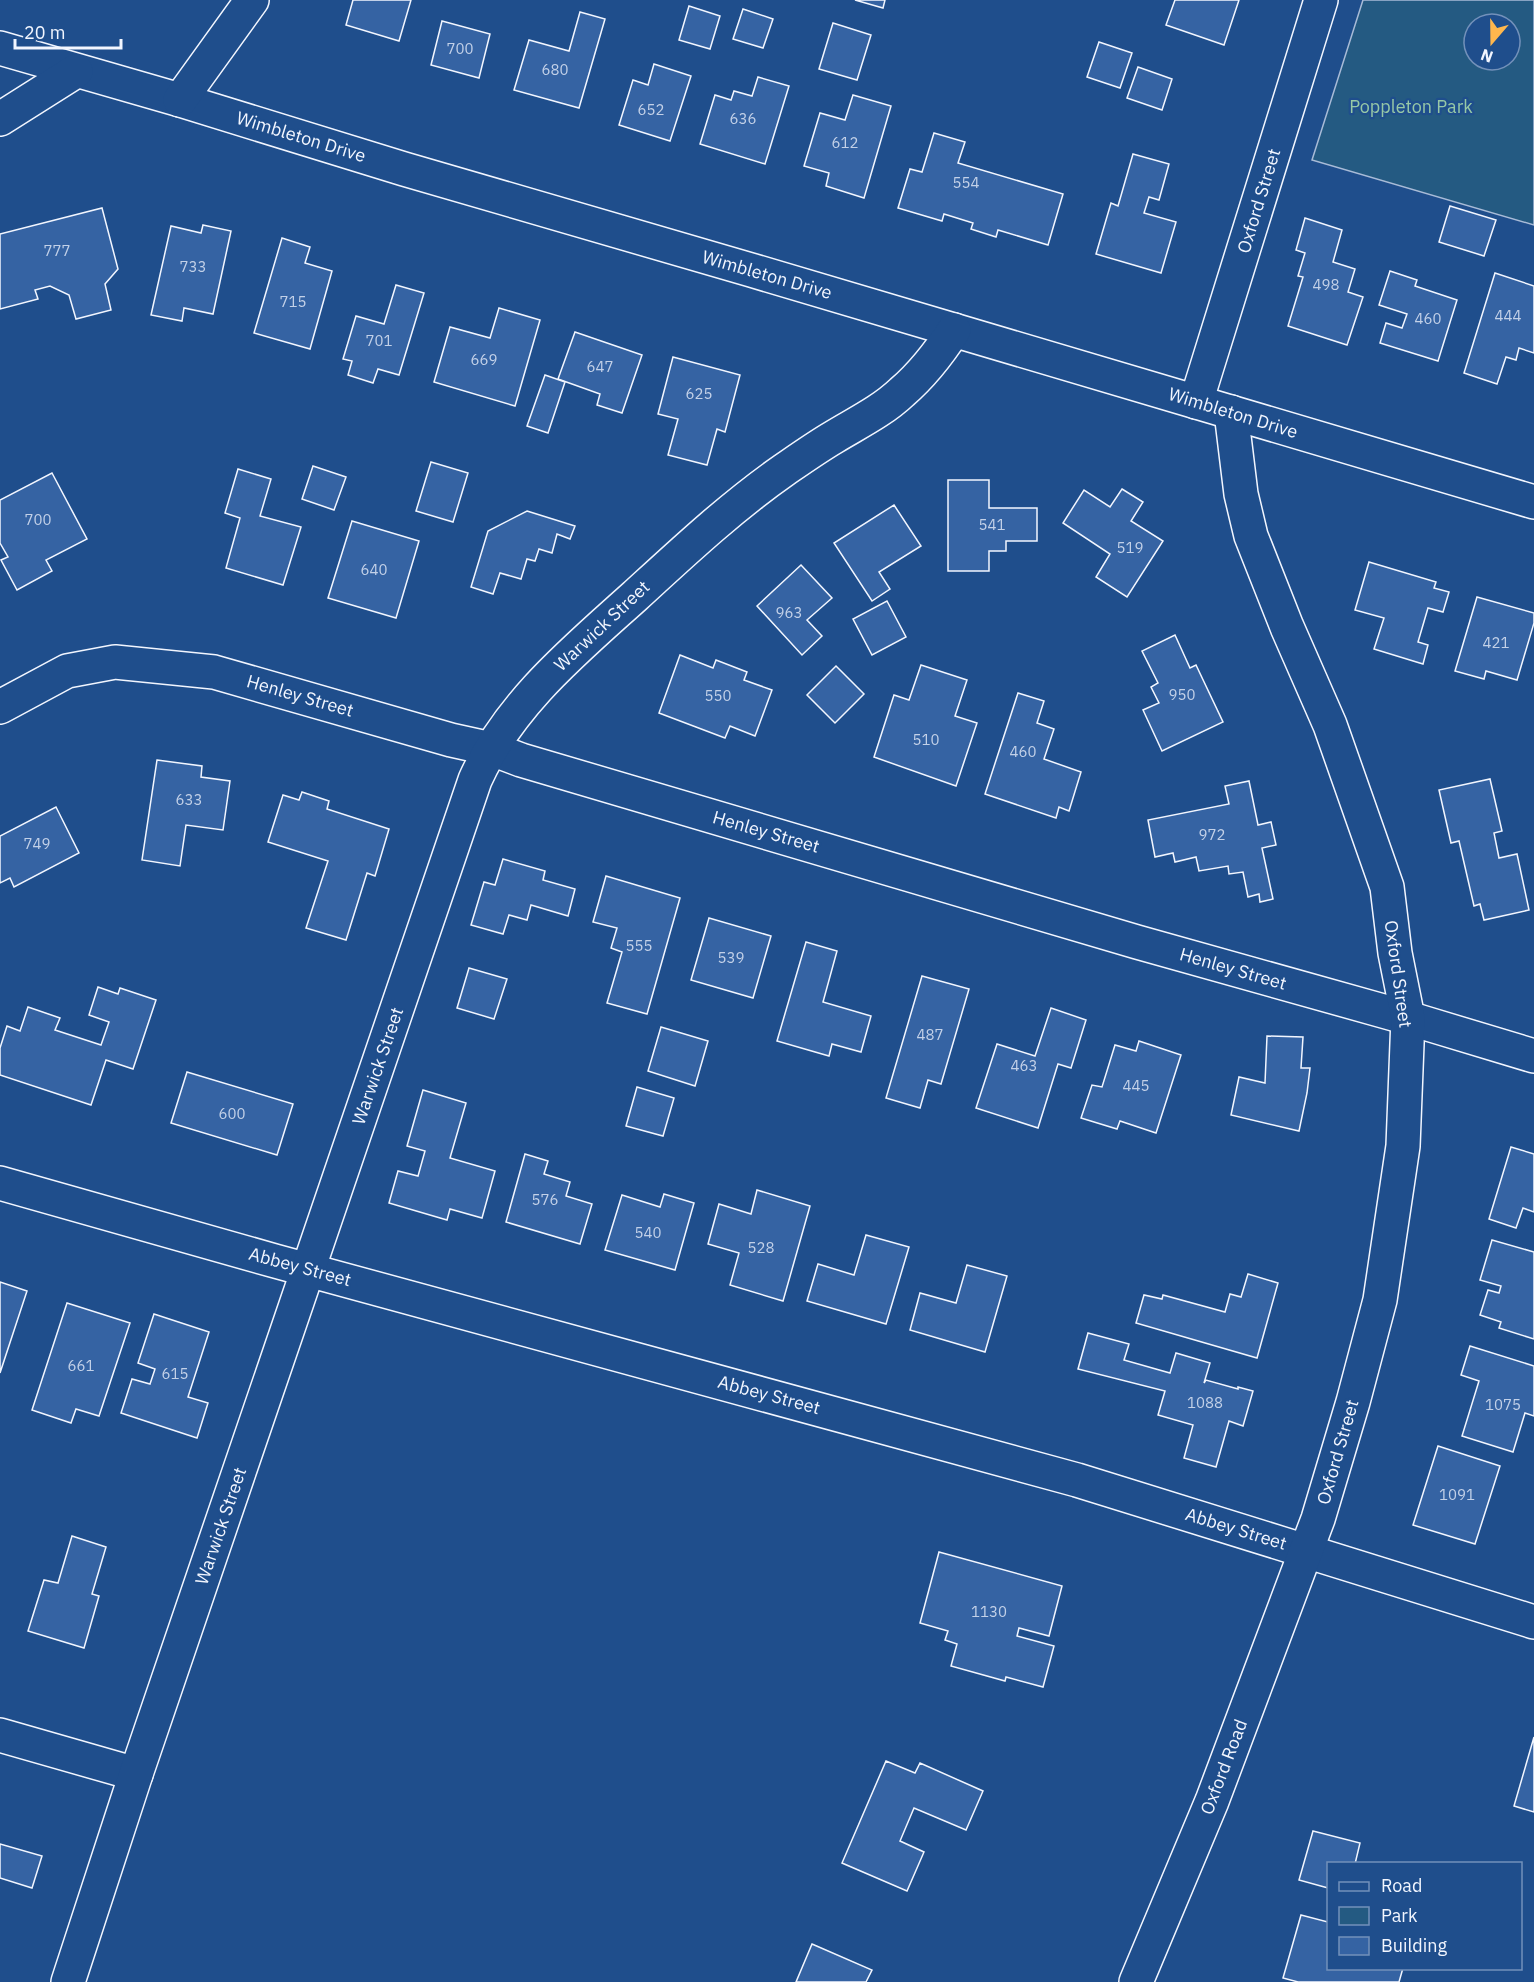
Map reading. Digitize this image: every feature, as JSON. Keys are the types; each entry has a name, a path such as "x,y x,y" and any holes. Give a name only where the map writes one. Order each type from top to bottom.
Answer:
{"street":[{"path":"180,100 252,0"},
{"name":"Oxford Street","path":"1196,402 1321,0"},
{"name":"Wimbleton Drive","path":"0,48 1534,502"},
{"path":"0,119 76,71"},
{"name":"Warwick Street","path":"68,1982 136,1774 475,780 513,717 548,675 676,558 744,501 784,470 901,394 938,354 954,330"},
{"name":"Oxford Street","path":"1231,412 1241,494 1251,536 1287,627 1330,725 1387,887 1395,953 1408,1018 1403,1146 1380,1300 1353,1402 1318,1519 1305,1550"},
{"name":"Henley Street","path":"0,707 67,671 114,662 214,672 451,740 492,749 1126,938 1534,1056"},
{"name":"Abbey Street","path":"0,1183 1077,1479 1534,1622"},
{"name":"Oxford Road","path":"1136,1982 1212,1801 1305,1550"},
{"path":"0,1735 136,1774"}],"green space":[{"name":"Poppleton Park","path":"1363,0 1534,0 1534,225 1312,160"}],"building":[{"path":"353,0 411,0 399,41 346,25"},
{"path":"855,0 885,0 883,8"},
{"path":"1175,0 1239,0 1224,45 1166,25"},
{"path":"689,6 720,16 710,49 679,40"},
{"path":"743,9 773,19 763,48 733,39"},
{"path":"580,12 605,19 579,108 514,90 529,40 569,51"},
{"path":"442,21 490,34 479,78 431,65"},
{"path":"833,23 871,35 857,80 819,69"},
{"path":"1099,42 1132,53 1120,88 1087,77"},
{"path":"654,64 691,76 670,141 619,125 633,80 648,85"},
{"path":"1138,67 1172,79 1162,110 1127,98"},
{"path":"758,77 789,86 765,164 700,144 715,95 731,100 734,91 752,96"},
{"path":"853,95 891,106 864,198 826,186 829,173 804,166 820,113 845,120"},
{"path":"934,133 965,142 958,163 1063,194 1048,245 998,230 996,237 971,229 973,223 944,214 942,221 898,208 910,169 922,172"},
{"path":"1133,154 1169,164 1159,200 1149,197 1144,213 1176,222 1161,273 1096,254 1111,203 1118,206"},
{"path":"1450,206 1496,220 1484,256 1439,242"},
{"path":"102,208 118,269 105,284 111,310 76,319 69,295 50,286 35,290 38,299 0,309 0,234"},
{"path":"1305,218 1342,230 1333,262 1355,269 1348,292 1363,297 1347,345 1288,326 1303,277 1298,276 1305,253 1296,250"},
{"path":"203,225 231,231 213,314 184,308 182,321 151,315 171,226 201,233"},
{"path":"282,238 310,247 305,263 332,271 310,349 254,333"},
{"path":"1390,271 1417,280 1415,286 1457,300 1438,361 1380,343 1386,323 1402,328 1407,314 1379,305"},
{"path":"1495,273 1534,286 1534,353 1519,348 1516,360 1506,357 1497,384 1464,373"},
{"path":"396,285 424,293 399,375 378,369 373,383 348,375 352,361 343,359 356,316 384,324"},
{"path":"499,308 540,320 515,406 434,382 450,327 490,338"},
{"path":"575,332 642,355 622,413 597,405 600,394 558,379"},
{"path":"673,357 740,375 725,432 717,429 707,465 668,455 678,419 658,414"},
{"path":"545,375 565,382 548,433 527,426"},
{"path":"431,462 468,473 453,522 416,511"},
{"path":"313,466 346,477 334,510 302,499"},
{"path":"238,469 271,479 260,516 301,527 283,585 226,568 240,518 225,513"},
{"path":"52,473 87,539 46,560 52,571 17,590 1,560 8,557 0,543 0,500"},
{"path":"948,480 989,480 989,508 1037,508 1037,541 1006,541 1006,551 989,551 989,571 948,571"},
{"path":"1122,489 1143,502 1131,521 1163,541 1127,597 1096,577 1110,554 1063,523 1084,490 1110,507"},
{"path":"894,505 921,546 879,572 890,589 872,601 834,543"},
{"path":"527,511 575,526 570,539 557,534 552,553 539,549 535,561 527,559 521,579 500,573 493,594 471,587 488,531"},
{"path":"352,521 419,541 396,618 328,598"},
{"path":"1369,562 1436,582 1434,588 1449,592 1443,612 1428,608 1418,642 1428,645 1423,664 1374,649 1384,618 1355,610"},
{"path":"801,565 832,598 807,620 822,636 802,655 757,606"},
{"path":"1477,597 1534,613 1534,623 1517,680 1486,671 1484,679 1455,671"},
{"path":"887,601 906,637 872,655 853,619"},
{"path":"1175,635 1190,668 1196,665 1223,722 1162,751 1143,710 1159,703 1151,687 1158,683 1142,651"},
{"path":"680,655 713,668 716,660 747,672 744,680 772,690 755,736 730,726 725,738 659,713"},
{"path":"921,665 967,680 955,716 977,723 956,786 874,757 894,695 909,700"},
{"path":"836,666 864,694 835,723 807,695"},
{"path":"1018,693 1044,701 1037,723 1054,729 1044,759 1081,772 1069,811 1059,807 1056,818 985,794"},
{"path":"157,760 202,766 201,777 230,781 223,830 186,825 180,866 142,860"},
{"path":"1490,779 1502,831 1494,833 1499,858 1517,854 1529,910 1484,920 1480,904 1474,906 1459,841 1451,843 1439,790"},
{"path":"1249,781 1258,825 1271,822 1276,845 1262,848 1273,899 1260,902 1259,894 1248,897 1243,872 1229,874 1228,866 1199,871 1196,857 1175,862 1173,853 1155,857 1148,820 1229,804 1225,786"},
{"path":"302,792 329,801 327,809 389,829 375,876 367,873 346,940 306,928 328,861 268,842 283,795 299,800"},
{"path":"56,807 79,853 14,887 10,878 0,883 0,836"},
{"path":"503,859 545,871 543,880 575,889 568,916 531,905 527,920 509,915 503,934 471,925 484,882 495,885"},
{"path":"606,876 680,898 647,1014 607,1003 622,952 611,948 617,928 593,922"},
{"path":"709,918 771,936 753,998 691,980"},
{"path":"806,942 837,951 823,1002 871,1016 861,1052 832,1044 829,1056 777,1041"},
{"path":"469,968 507,979 494,1019 457,1008"},
{"path":"922,976 969,989 941,1084 928,1080 920,1108 886,1098"},
{"path":"98,987 118,994 120,988 156,1000 133,1069 106,1060 91,1105 0,1075 0,1048 7,1026 20,1031 28,1007 60,1018 55,1030 101,1045 109,1022 89,1015"},
{"path":"1051,1008 1086,1020 1071,1068 1058,1064 1038,1128 976,1108 997,1044 1035,1056"},
{"path":"661,1027 708,1041 695,1086 648,1071"},
{"path":"1267,1036 1303,1037 1301,1068 1310,1068 1299,1131 1231,1115 1239,1077 1265,1083"},
{"path":"1139,1041 1181,1055 1156,1133 1120,1121 1117,1129 1081,1118 1092,1085 1102,1087 1115,1045 1136,1051"},
{"path":"187,1072 293,1104 277,1155 171,1123"},
{"path":"637,1087 674,1098 663,1136 626,1126"},
{"path":"423,1090 466,1103 450,1158 495,1171 482,1218 450,1209 447,1220 389,1203 398,1171 418,1176 425,1151 407,1146"},
{"path":"1511,1147 1534,1154 1534,1212 1523,1208 1516,1228 1489,1219"},
{"path":"525,1154 548,1161 544,1174 570,1182 566,1196 592,1204 580,1244 506,1222"},
{"path":"757,1190 810,1206 783,1301 730,1285 739,1253 708,1244 719,1204 751,1214"},
{"path":"664,1194 694,1203 675,1270 605,1250 622,1195 660,1207"},
{"path":"866,1235 909,1247 886,1324 807,1301 818,1264 854,1275"},
{"path":"1492,1240 1534,1252 1534,1339 1499,1328 1501,1322 1480,1315 1488,1290 1499,1293 1501,1286 1480,1280"},
{"path":"967,1265 1007,1276 985,1352 910,1330 920,1293 956,1303"},
{"path":"1248,1274 1278,1283 1257,1358 1136,1323 1144,1295 1162,1299 1163,1295 1225,1312 1230,1294 1241,1297"},
{"path":"0,1282 27,1291 0,1373"},
{"path":"67,1303 130,1323 99,1416 76,1409 71,1423 32,1410"},
{"path":"154,1314 209,1332 188,1397 208,1403 197,1438 121,1413 132,1379 150,1384 155,1369 138,1363"},
{"path":"1088,1333 1129,1344 1124,1360 1170,1373 1176,1353 1210,1363 1204,1383 1206,1380 1253,1391 1243,1426 1229,1421 1216,1467 1184,1458 1193,1425 1158,1415 1165,1391 1078,1369"},
{"path":"1470,1346 1534,1366 1534,1416 1525,1413 1513,1452 1462,1436 1479,1381 1461,1375"},
{"path":"1438,1446 1500,1466 1475,1544 1413,1525"},
{"path":"72,1536 106,1547 92,1594 99,1596 84,1648 28,1631 44,1580 58,1583"},
{"path":"939,1552 1062,1586 1049,1636 1019,1628 1017,1636 1054,1646 1043,1687 1006,1677 1005,1681 951,1666 957,1644 945,1640 948,1631 920,1623"},
{"path":"1534,1737 1534,1812 1514,1806"},
{"path":"886,1761 915,1773 920,1763 983,1791 966,1830 914,1808 900,1841 924,1852 907,1891 842,1863"},
{"path":"1313,1831 1360,1843 1355,1862 1327,1862 1327,1888 1299,1880"},
{"path":"0,1844 42,1856 32,1888 0,1878"},
{"path":"1301,1915 1327,1922 1327,1970 1402,1970 1399,1982 1298,1982 1283,1978"},
{"path":"812,1944 872,1970 866,1982 796,1982"}]}
